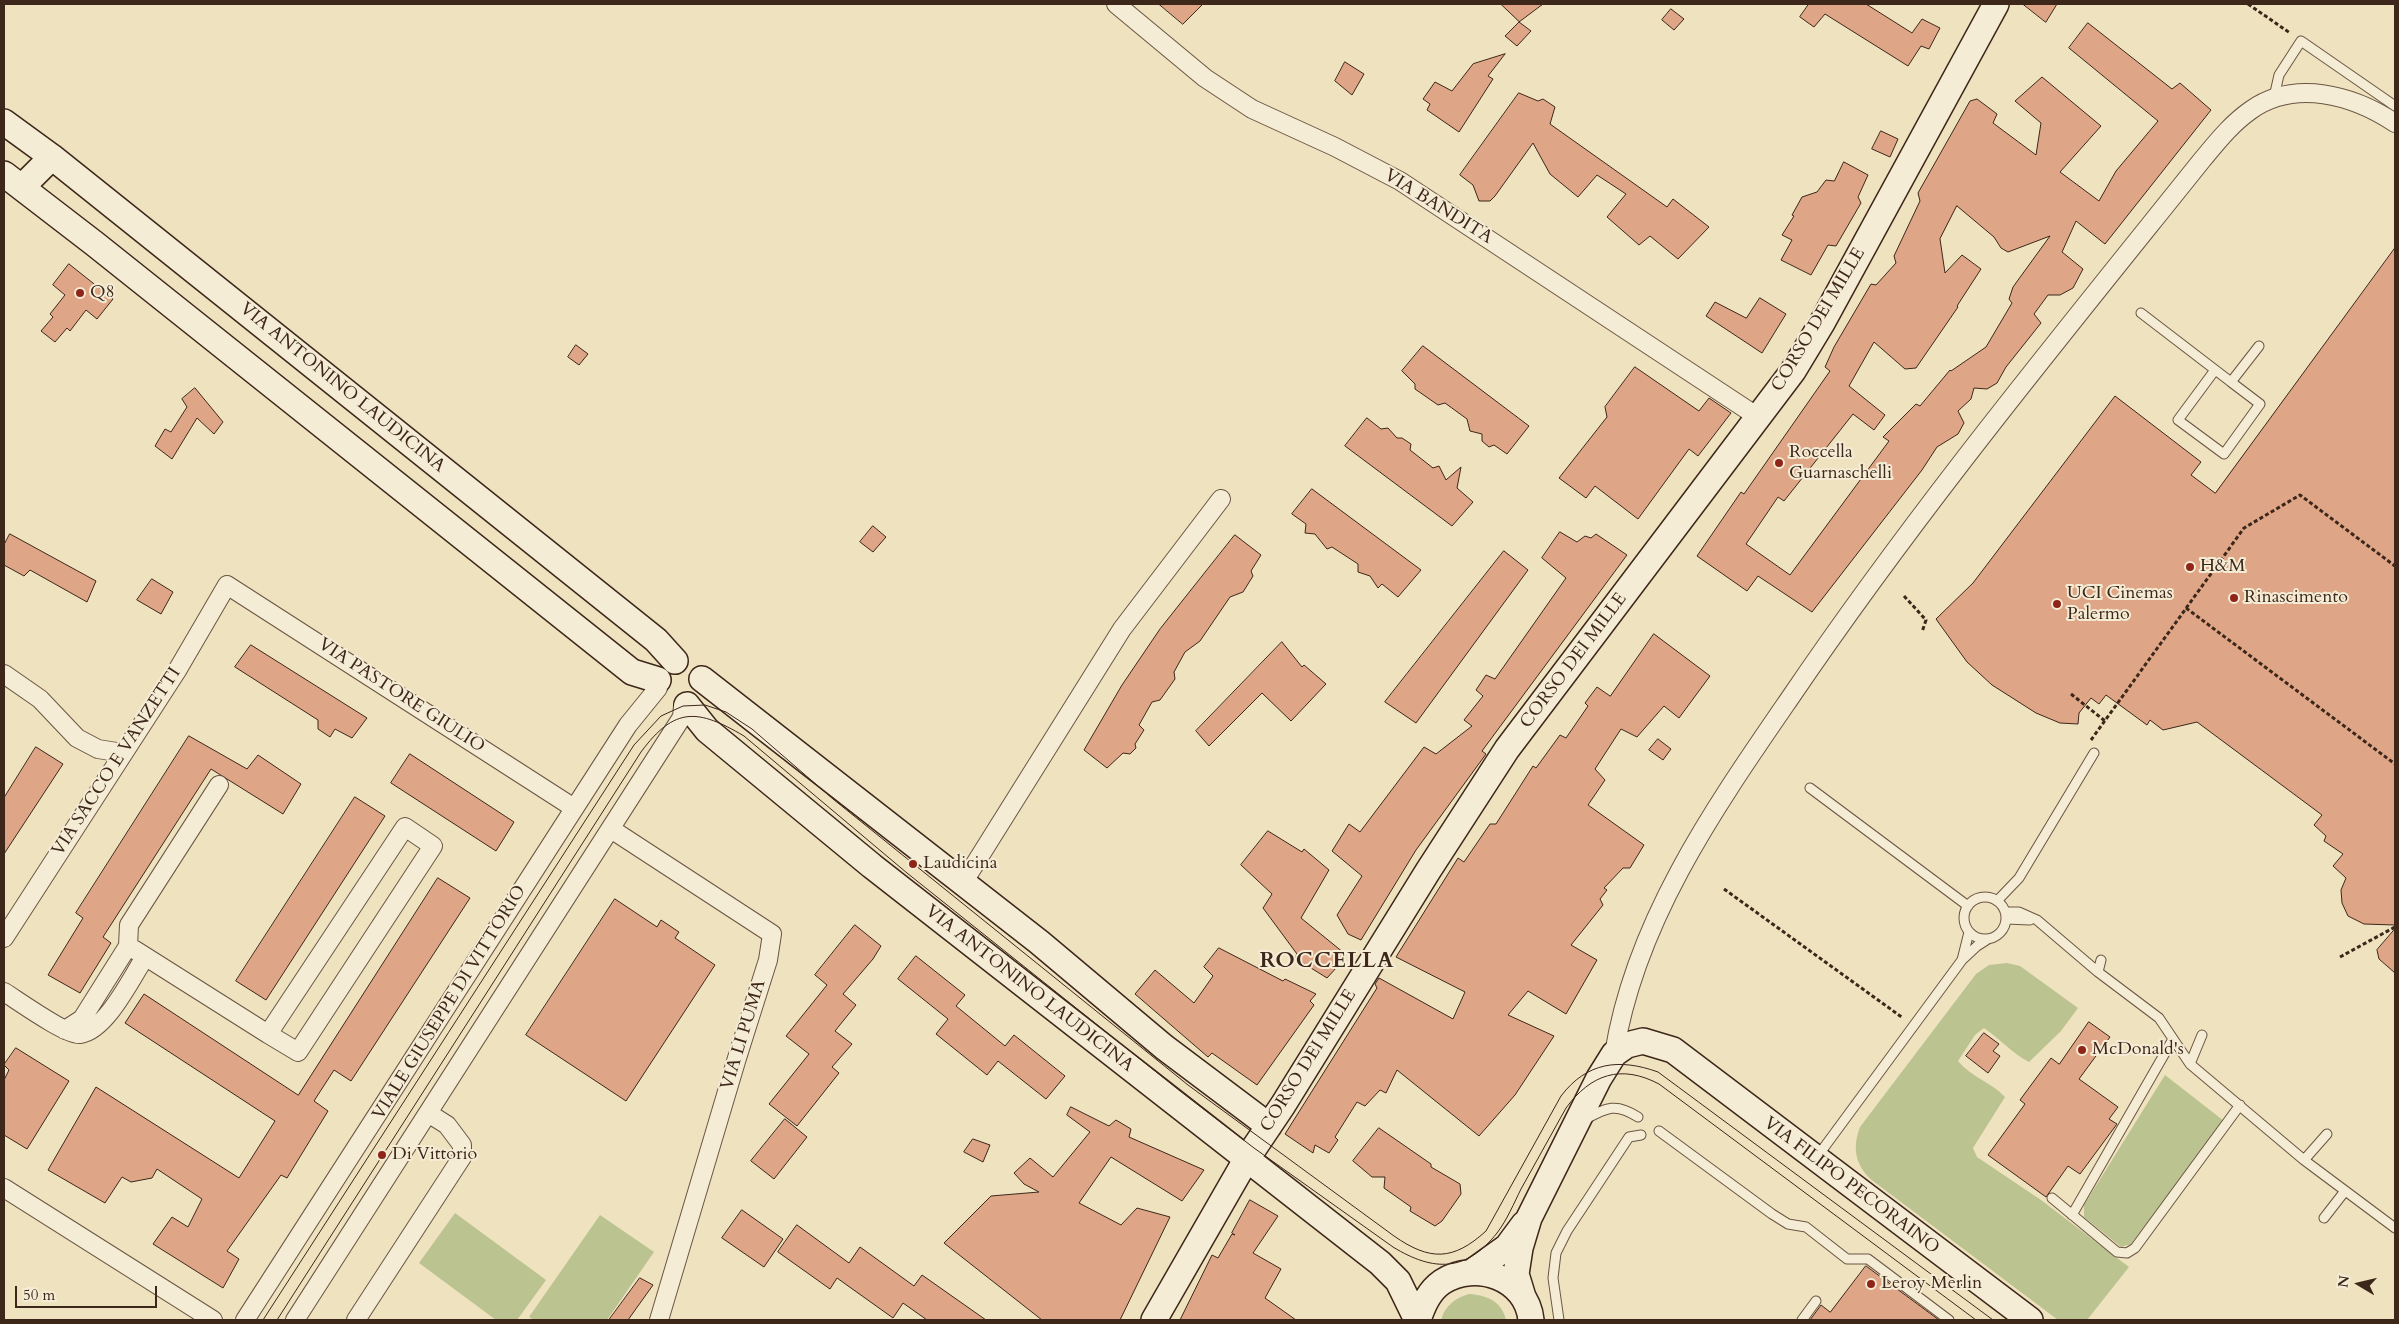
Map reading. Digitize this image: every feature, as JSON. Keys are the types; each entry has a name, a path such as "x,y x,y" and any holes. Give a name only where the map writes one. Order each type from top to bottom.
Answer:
{"street":[{"name":"VIA BANDITA","path":"1116,4 1205,78 1252,109 1335,147 1400,180 1758,417"},
{"name":"CORSO DEI MILLE","path":"1154,1320 1246,1160 1507,749 1793,371 1822,323 1996,4"},
{"path":"1472,1272 1506,1247 1529,1218 1575,1125 1614,1054 1630,983 1674,880 1753,752 1847,614 1934,496 2202,160 2231,126 2252,110 2274,97 2301,92 2334,95 2366,106 2395,123"},
{"name":"VIA ANTONINO LAUDICINA","path":"4,122 52,157 656,640 675,661"},
{"path":"52,157 13,181 632,672 658,684"},
{"path":"963,882 1122,629 1222,499"},
{"name":"VIA SACCO E VANZETTI","path":"4,938 178,669 228,585"},
{"name":"VIA PASTORE GIULIO","path":"228,585 574,808"},
{"path":"685,705 668,702 661,695 658,684 662,669 675,661 686,661 694,665 702,679 1040,942 1164,1047 1269,1126"},
{"path":"4,674 40,699 77,738 98,748 123,754"},
{"path":"295,1320 611,829 682,717 685,705 700,695 702,679"},
{"name":"VIALE GIUSEPPE DI VITTORIO","path":"245,1320 368,1132 574,808 628,725 658,684"},
{"name":"VIA ANTONINO LAUDICINA","path":"685,705 707,730 872,866 1246,1160 1380,1262"},
{"path":"65,1030 82,1019 128,946 130,925 218,785"},
{"path":"128,946 268,1034 298,1052 433,846 404,827 268,1034"},
{"name":"VIA LI PUMA","path":"611,829 772,934 768,960 736,1058 659,1320"},
{"path":"4,992 65,1030 80,1034 97,1028 108,1015 145,957"},
{"name":"VIA FILIPO PECORAINO","path":"1614,1054 1626,1045 1642,1041 1673,1050 2030,1320"},
{"path":"356,1320 462,1157 462,1145 447,1125 428,1113"},
{"path":"4,1188 213,1320"},
{"path":"1527,1309 1516,1274 1529,1218"},
{"path":"1380,1262 1403,1275 1442,1282"},
{"path":"1380,1262 1398,1281 1418,1320"},
{"path":"1418,1320 1422,1306 1430,1293 1442,1282 1456,1275 1472,1272 1487,1273 1501,1278 1513,1286 1527,1309"}],"lane":[{"path":"2274,97 2278,75 2301,41 2395,106"},
{"path":"2141,313 2216,370 2260,404 2224,454 2178,420 2216,370"},
{"path":"2231,382 2259,346"},
{"path":"1997,901 2019,878 2094,753"},
{"path":"1810,788 1968,906"},
{"path":"1816,1159 1962,960 1977,946 2001,932 2006,915 1997,901 1985,897 1979,898 1968,906 1964,918 1969,932 1974,937 1988,939"},
{"path":"2006,915 2019,912 2037,920 2098,972 2159,1018 2190,1064 2304,1160 2395,1228"},
{"path":"1962,960 1969,932"},
{"path":"2098,972 2101,960"},
{"path":"2190,1064 2202,1035"},
{"path":"2072,1215 2173,1040"},
{"path":"2052,1198 2118,1252 2127,1253 2135,1248 2240,1105"},
{"path":"1575,1125 1602,1110 1616,1107 1627,1110 1638,1117"},
{"path":"1659,1131 1788,1224 1806,1227 1846,1259 1868,1259 1949,1320"},
{"path":"2304,1160 2327,1134"},
{"path":"1559,1320 1553,1278 1556,1253 1567,1231 1625,1142 1629,1137 1642,1135"},
{"path":"2324,1218 2345,1191"},
{"path":"1802,1320 1816,1301"}],"path":[{"path":"2248,4 2301,41"},
{"path":"2089,743 2244,528 2300,495 2395,566"},
{"path":"1904,596 1926,620 1922,632"},
{"path":"2186,608 2395,764"},
{"path":"2072,694 2105,721"},
{"path":"1724,889 1906,1020"},
{"path":"2340,957 2395,927"}],"green space":[{"path":"2007,963 2020,966 2078,1008 2061,1031 2029,1062 1984,1028 1975,1035 1958,1061 1963,1067 1994,1087 2005,1097 1973,1148 1977,1157 2041,1200 2129,1267 2087,1320 2058,1320 1873,1181 1862,1169 1857,1156 1856,1142 1860,1127 1976,974 1989,965"},
{"path":"2165,1075 2224,1121 2131,1244 2121,1247 2084,1217 2084,1205"},
{"path":"455,1213 546,1280 517,1320 496,1320 419,1263"},
{"path":"600,1215 654,1252 607,1320 534,1320 529,1317"},
{"path":"1469,1294 1492,1300 1501,1308 1506,1320 1441,1320 1451,1303"}],"building":[{"path":"1159,4 1203,4 1183,24"},
{"path":"1501,4 1543,4 1519,22"},
{"path":"1809,4 1866,4 1912,33 1922,19 1940,28 1929,49 1921,46 1908,66 1825,14 1814,27 1800,17"},
{"path":"2023,4 2057,4 2046,22"},
{"path":"1671,9 1684,19 1674,30 1662,20"},
{"path":"1519,22 1531,31 1517,46 1505,36"},
{"path":"2088,23 2172,89 2180,83 2211,110 2105,244 2076,221 2062,252 2083,269 2073,288 2060,295 2048,295 2034,314 2041,323 2006,367 1997,383 1987,389 1974,388 1971,399 1958,411 1964,423 1958,434 1937,447 1922,470 1812,612 1758,576 1747,591 1697,556 1741,492 1744,494 1830,371 1825,367 1834,347 1871,284 1876,285 1896,263 1894,256 1920,201 1918,193 1970,101 1977,99 1997,114 1993,123 2036,155 2041,123 2015,101 2042,77 2101,126 2060,172 2099,201 2116,171 2158,121 2069,48","holes":["1957,206 1994,237 2001,248 2008,252 2050,236 2013,287 2009,299 2012,303 1986,347 1950,370 1920,406 1916,404 1883,437 1889,441 1790,575 1746,544 1778,497 1784,501 1853,414 1874,430 1885,415 1849,386 1874,342 1905,369 1916,368 1958,307 1981,269 1962,255 1945,273 1940,239"]},
{"path":"1505,54 1488,76 1493,79 1459,132 1427,110 1430,104 1423,99 1435,82 1452,91 1473,64"},
{"path":"1345,62 1364,74 1352,95 1335,81"},
{"path":"1519,93 1538,101 1543,99 1555,107 1550,124 1667,207 1673,199 1709,227 1678,259 1650,236 1639,245 1607,217 1626,194 1597,175 1578,197 1550,174 1533,143 1495,196 1490,201 1479,201 1473,185 1460,175"},
{"path":"1881,131 1898,139 1890,157 1872,149"},
{"path":"1844,162 1868,175 1858,197 1861,203 1836,246 1828,245 1811,275 1781,260 1792,240 1782,235 1794,216 1792,215 1802,197 1817,192 1826,180 1834,181"},
{"path":"2395,248 2395,925 2364,924 2348,916 2342,903 2341,890 2346,878 2333,866 2343,854 2324,841 2326,836 2314,825 2322,815 2197,722 2163,730 2150,720 2147,725 2106,695 2099,704 2091,698 2079,713 2078,724 2060,723 2036,713 1992,685 1967,662 1936,619 1973,583 2115,396 2201,462 2191,475 2215,493"},
{"path":"69,264 113,299 97,319 86,310 70,331 67,328 55,342 41,331 53,317 50,314 65,295 53,285"},
{"path":"1760,298 1786,314 1762,353 1706,316 1715,302 1746,318"},
{"path":"576,345 588,354 579,365 568,357"},
{"path":"1423,346 1529,426 1507,454 1494,445 1489,447 1482,441 1482,434 1470,431 1467,419 1445,403 1438,405 1415,389 1415,384 1402,371"},
{"path":"1635,367 1699,411 1709,398 1731,413 1698,456 1689,449 1638,519 1595,486 1586,498 1559,478 1607,417 1605,407"},
{"path":"195,388 223,422 214,434 197,418 172,459 155,446 165,429 171,432 187,407 182,399"},
{"path":"1367,418 1381,429 1388,428 1397,438 1402,438 1411,444 1410,450 1433,468 1439,466 1446,480 1461,467 1457,488 1473,502 1452,526 1345,446"},
{"path":"1312,489 1421,570 1398,597 1382,584 1378,588 1370,576 1358,572 1358,564 1332,547 1327,549 1315,534 1305,533 1306,524 1292,514"},
{"path":"873,526 886,537 873,552 860,542"},
{"path":"1560,532 1577,542 1585,536 1591,538 1596,534 1627,555 1482,751 1486,754 1416,850 1361,940 1348,934 1337,915 1362,876 1332,851 1349,824 1360,832 1424,747 1436,754 1472,726 1464,720 1483,696 1476,690 1486,675 1495,679 1566,578 1542,558"},
{"path":"10,534 96,581 87,602 30,570 24,576 4,565 4,545"},
{"path":"1235,535 1261,555 1251,571 1253,576 1243,592 1230,597 1200,641 1185,652 1174,672 1175,679 1160,700 1152,702 1139,725 1144,730 1135,744 1136,748 1130,754 1123,753 1107,768 1084,750 1122,685 1160,629"},
{"path":"1504,551 1528,570 1416,723 1385,702"},
{"path":"152,579 173,592 161,614 137,600"},
{"path":"1654,634 1710,676 1679,718 1664,706 1637,737 1621,729 1595,769 1605,780 1588,805 1644,845 1630,868 1623,868 1604,888 1607,890 1600,899 1603,905 1571,945 1597,960 1566,1014 1528,991 1508,1015 1554,1036 1515,1095 1479,1136 1397,1070 1386,1093 1380,1090 1365,1106 1357,1102 1335,1137 1338,1140 1329,1153 1315,1145 1313,1153 1285,1134 1377,988 1375,984 1379,978 1453,1019 1465,992 1396,957 1458,858 1464,862 1490,824 1496,824 1533,766 1536,768 1560,735 1566,738 1588,706 1585,703 1597,687 1610,696"},
{"path":"1282,642 1302,667 1304,665 1326,684 1291,721 1262,693 1209,746 1196,731"},
{"path":"251,645 367,718 352,738 335,729 330,737 318,729 318,720 235,667"},
{"path":"189,736 247,769 258,755 301,784 283,814 211,769 103,937 111,943 80,993 48,975 83,918 76,913"},
{"path":"1658,739 1671,749 1663,760 1649,750"},
{"path":"36,747 63,764 4,854 4,798"},
{"path":"410,754 514,822 496,851 391,783"},
{"path":"355,797 385,816 266,1000 236,981"},
{"path":"1268,831 1302,852 1304,849 1329,870 1301,918 1344,953 1337,967 1327,978 1295,958 1297,954 1263,908 1272,894 1241,865"},
{"path":"438,878 470,898 351,1081 334,1070 314,1101 328,1111 287,1178 281,1175 227,1251 239,1259 223,1288 153,1244 172,1217 188,1227 202,1199 157,1169 152,1178 131,1182 122,1177 105,1203 48,1170 96,1087 239,1178 275,1121 125,1023 144,994 298,1095"},
{"path":"615,899 657,927 661,920 679,932 675,938 715,965 626,1101 526,1035"},
{"path":"855,925 881,946 873,959 843,994 856,1005 835,1031 852,1044 832,1067 839,1073 797,1126 769,1104 809,1054 786,1036 827,985 815,975"},
{"path":"2395,929 2395,973 2379,959 2377,950"},
{"path":"1219,948 1283,981 1285,979 1316,994 1310,1001 1314,1005 1257,1085 1212,1053 1208,1057 1135,994 1155,970 1194,1003 1213,976 1204,967"},
{"path":"916,956 965,995 956,1006 1005,1046 1014,1035 1065,1076 1046,1099 998,1061 987,1075 936,1034 948,1019 898,979"},
{"path":"2089,1022 2110,1037 2079,1079 2118,1107 2109,1119 2117,1124 2080,1174 2068,1166 2046,1197 1988,1155 2025,1104 2020,1100 2051,1058 2059,1064"},
{"path":"1984,1033 1999,1044 1993,1051 2000,1056 1988,1073 1966,1056"},
{"path":"16,1048 69,1081 27,1149 4,1135 4,1080 9,1070 4,1065"},
{"path":"1071,1107 1109,1126 1116,1120 1131,1129 1129,1137 1204,1170 1182,1201 1111,1157 1079,1203 1121,1225 1137,1208 1170,1217 1120,1320 1042,1320 944,1243 991,1196 1039,1192 1024,1184 1014,1173 1030,1158 1053,1177 1090,1132 1067,1115"},
{"path":"785,1119 807,1137 774,1179 751,1161"},
{"path":"1379,1128 1431,1164 1431,1167 1460,1184 1461,1194 1442,1221 1435,1226 1410,1211 1411,1207 1384,1188 1385,1177 1372,1177 1353,1161"},
{"path":"973,1139 990,1145 983,1162 964,1152"},
{"path":"1250,1200 1278,1216 1253,1253 1281,1269 1265,1298 1296,1320 1180,1320 1212,1255 1218,1258 1232,1234 1235,1235 1232,1233"},
{"path":"742,1210 783,1239 764,1267 722,1238"},
{"path":"797,1225 849,1263 860,1247 914,1286 922,1275 986,1320 927,1320 903,1303 893,1318 837,1278 830,1289 778,1252"},
{"name":"Leroy Merlin","path":"1866,1266 1939,1320 1810,1320 1821,1305 1830,1312"},
{"path":"640,1278 653,1285 628,1320 609,1320"}],"tram line":[{"path":"263,1320 634,745 661,716 683,706 705,705 726,712 752,729 833,799 1188,1085 1394,1236 1419,1250 1441,1254 1452,1252 1463,1248 1486,1231 1561,1096 1582,1076 1593,1070 1617,1064 1630,1065 1658,1072 1993,1320"},
{"path":"277,1320 641,752 665,726 676,720 688,717 700,717 713,721 744,736 907,873 1180,1091 1254,1148 1393,1247 1408,1255 1422,1261 1449,1264 1461,1261 1485,1246 1504,1223 1566,1108 1576,1096 1596,1080 1619,1074 1632,1075 1659,1084 1976,1320"}],"place":[{"name":"Q8","path":"80,293"},
{"name":"Roccella Guarnaschelli","path":"1779,463"},
{"name":"H&M","path":"2190,567"},
{"name":"Rinascimento","path":"2234,598"},
{"name":"UCI Cinemas Palermo","path":"2057,604"},
{"name":"Laudicina","path":"913,864"},
{"name":"McDonald's","path":"2082,1050"},
{"name":"Di Vittorio","path":"382,1155"},
{"name":"Leroy Merlin","path":"1871,1284"}],"district":[{"name":"ROCCELLA","path":"1327,962"}]}
